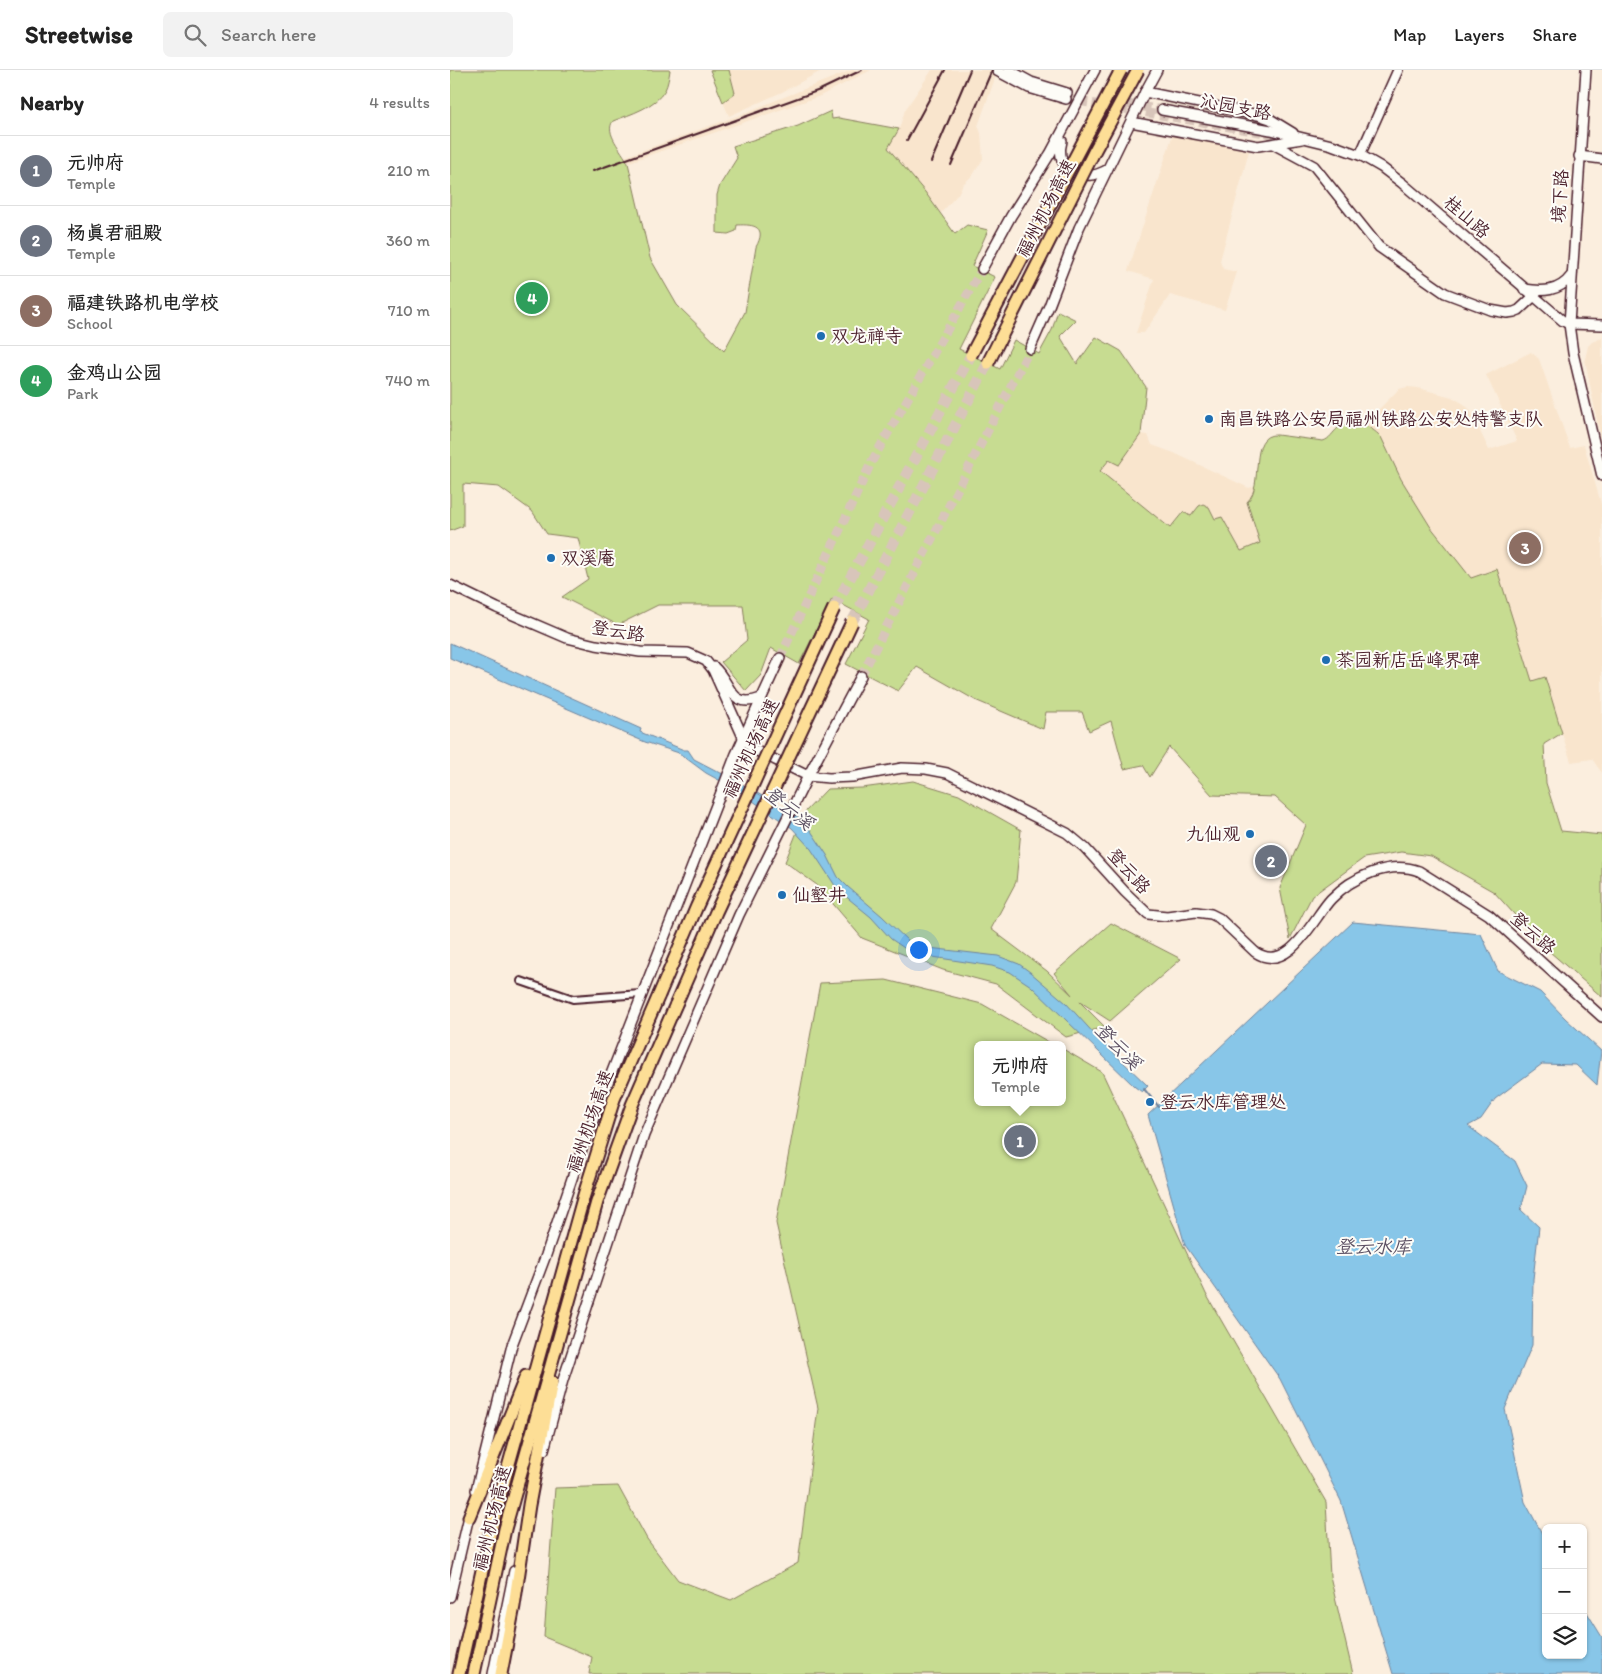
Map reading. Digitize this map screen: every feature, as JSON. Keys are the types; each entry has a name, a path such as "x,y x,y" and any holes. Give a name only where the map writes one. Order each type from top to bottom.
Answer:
{"highway":[{"name":"福州机场高速","path":"971,355 1121,70"},
{"name":"福州机场高速","path":"988,363 1095,150 1138,70"},
{"name":"福州机场高速","path":"459,1674 493,1521 546,1326 614,1099 697,906 834,608"},
{"name":"福州机场高速","path":"474,1674 505,1529 597,1202 632,1105 716,912 852,622"},
{"path":"469,1517 546,1326"},
{"path":"501,1674 514,1606 529,1505 562,1329"}],"street":[{"path":"997,71 1029,88 1066,96 1031,82 1009,70"},
{"path":"982,269 1011,216 1066,126 1094,70"},
{"path":"1030,349 1052,300 1079,228 1144,92 1157,70"},
{"path":"1360,155 1398,70"},
{"name":"境下路","path":"1586,70 1569,324 1573,353 1602,476"},
{"path":"1144,92 1264,117 1304,139"},
{"name":"沁园支路","path":"1162,110 1271,130 1304,139"},
{"path":"1131,122 1258,146 1304,139"},
{"path":"1066,126 1059,150 1060,159 1065,166 1087,175 1094,175 1107,170"},
{"name":"桂山路","path":"1304,139 1332,145 1360,155 1381,167 1558,318 1569,324"},
{"path":"1273,144 1317,169 1380,247 1445,292 1490,310 1507,314 1519,310 1533,297"},
{"path":"1579,156 1602,159"},
{"path":"1524,288 1547,291 1562,284 1571,276"},
{"path":"1569,324 1602,325"},
{"name":"登云路","path":"450,585 497,608 567,638 640,652 688,653 706,660 713,670 743,737 753,749 808,776 852,778 902,768 926,769 947,773 1067,833 1086,848 1124,892 1148,914 1167,916 1196,912 1211,914 1219,918 1255,952 1267,957 1280,956 1291,950 1331,899 1353,882 1377,872 1396,868 1414,869 1424,873 1490,915 1602,1017"},
{"path":"450,1597 512,1345 546,1255 583,1146 641,994 743,737 780,658"},
{"path":"706,660 715,667 734,696 739,700 748,702 761,698"},
{"path":"715,667 738,717 743,737"},
{"path":"493,1674 529,1505 563,1380 644,1135 738,915 861,676"},
{"path":"521,981 573,999 641,994"}],"shaded area":[{"path":"729,70 823,70 782,92 729,116 723,102 735,93"},
{"path":"852,70 871,70 820,96 595,174 591,169 734,117"},
{"path":"932,70 998,70 978,126 981,133 983,159 973,175 963,184 958,194 941,213 888,148 899,129 905,110"},
{"path":"1173,134 1249,151 1220,261 1223,269 1237,272 1225,310 1170,295 1144,333 1136,333 1154,279 1128,271"},
{"path":"1602,338 1602,446 1585,359 1588,346"},
{"path":"1531,352 1539,359 1570,448 1584,445 1602,507 1602,773 1592,759 1571,762 1545,678 1532,681 1497,570 1471,578 1430,527 1401,479 1381,437 1364,424 1399,389 1408,387 1418,388 1452,397 1464,404 1470,410 1489,450 1517,441 1486,375"},
{"path":"1141,434 1148,435 1152,445 1174,453 1249,488 1256,485 1253,495 1247,502 1260,543 1241,551 1222,518 1215,519 1209,507 1199,506 1191,517 1182,512 1170,528 1100,471 1109,460 1119,464"}],"green space":[{"path":"450,70 670,70 667,85 661,96 642,109 613,121 611,131 615,142 628,163 650,258 677,305 724,351 745,312 756,247 760,235 760,231 757,228 749,225 737,225 736,231 728,234 717,233 717,195 720,185 737,158 733,146 798,126 831,111 832,119 839,118 899,129 888,148 925,192 955,234 967,225 988,230 972,266 995,277 959,349 1000,369 1014,340 1039,354 1052,330 1058,311 1076,320 1060,336 1077,364 1096,337 1121,351 1146,387 1141,434 1119,465 1109,460 1100,471 1170,528 1183,512 1191,516 1203,504 1209,507 1215,519 1222,517 1241,551 1260,543 1247,502 1255,484 1262,442 1268,437 1277,435 1323,441 1338,428 1350,423 1367,426 1377,433 1381,437 1401,479 1430,526 1471,578 1497,569 1532,681 1545,677 1562,733 1544,744 1546,783 1561,831 1602,835 1602,997 1543,946 1494,892 1431,856 1401,852 1364,858 1312,896 1290,939 1280,888 1306,825 1275,797 1212,795 1169,747 1150,777 1143,765 1124,769 1111,721 1089,731 1082,712 1046,712 1043,729 975,700 917,667 898,691 846,664 869,619 832,599 799,664 771,648 761,675 746,691 721,662 747,640 743,605 658,605 618,625 562,597 588,579 578,538 547,534 532,511 499,487 463,484 463,526 450,531"},
{"path":"710,70 729,70 735,93 723,102"},
{"path":"913,781 959,795 1021,830 1016,882 991,929 1047,971 1072,995 1054,973 1111,923 1181,959 1110,1021 1079,1001 1105,1027 1066,1037 996,984 943,970 862,938 817,885 785,862 805,812 827,789 862,788"},
{"path":"886,980 982,1004 1047,1041 974,1041 974,1106 1066,1106 1066,1051 1102,1072 1206,1294 1326,1502 1330,1576 1353,1674 589,1674 592,1657 544,1637 555,1488 618,1486 647,1539 678,1580 731,1600 798,1563 818,1408 776,1223 820,983"}],"water":[{"path":"450,643 641,729 640,732 688,750 694,759 798,817 805,822 827,855 838,877 909,942 920,947 998,956 1019,964 1066,1003 1098,1038 1148,1086 1142,1092 1135,1087 1031,986 1010,972 992,966 913,954 891,939 871,917 838,890 811,849 792,828 737,790 706,773 679,753 645,742 450,658"},
{"name":"登云水库","path":"1353,922 1481,934 1498,971 1540,992 1601,1051 1597,1085 1576,1065 1542,1064 1495,1099 1481,1119 1468,1126 1515,1161 1527,1186 1521,1210 1539,1227 1533,1279 1532,1345 1505,1409 1525,1502 1542,1534 1542,1659 1587,1659 1587,1613 1602,1637 1602,1674 1393,1674 1341,1501 1280,1379 1185,1245 1148,1115"}],"waterway":[{"name":"登云溪","path":"1144,1089 1159,1107"}],"tunnel":[{"path":"1066,99 1289,137"},
{"path":"1115,102 1162,110"},
{"path":"780,658 872,461 982,269"},
{"path":"861,676 1030,349"},
{"path":"834,608 971,355"},
{"path":"852,622 988,363"}],"railway":[{"path":"593,171 820,90 862,70"},
{"path":"907,140 945,70"},
{"path":"931,162 970,70"},
{"path":"951,165 992,70"}],"place":[{"name":"金鸡山公园","path":"532,298"},
{"name":"双龙禅寺","path":"821,336"},
{"name":"南昌铁路公安局福州铁路公安处特警支队","path":"1209,419"},
{"name":"福建铁路机电学校","path":"1525,548"},
{"name":"双溪庵","path":"551,558"},
{"name":"茶园新店岳峰界碑","path":"1326,660"},
{"name":"九仙观","path":"1250,834"},
{"name":"杨真君祖殿","path":"1271,861"},
{"name":"仙壑井","path":"782,895"},
{"name":"登云水库管理处","path":"1150,1102"},
{"name":"元帅府","path":"1020,1141"}]}
